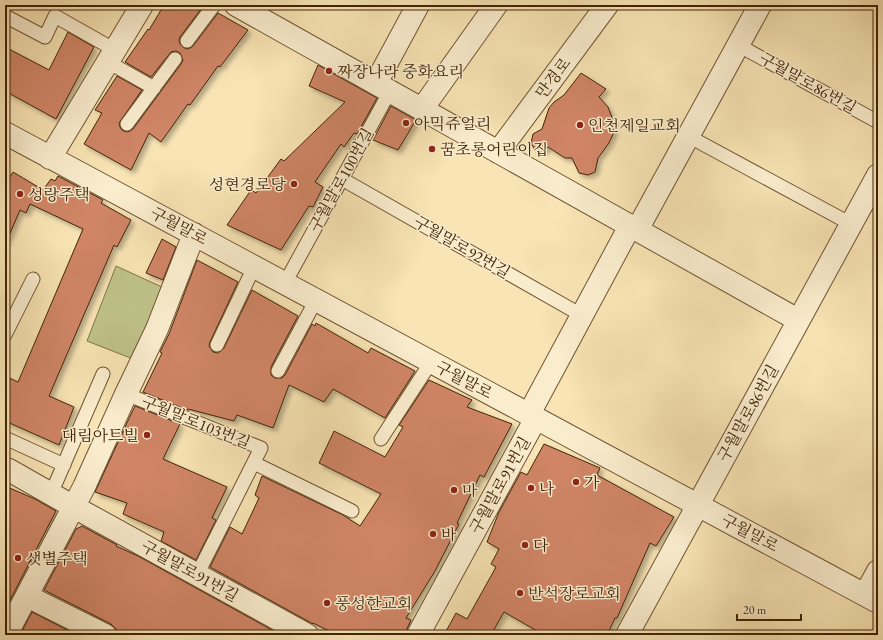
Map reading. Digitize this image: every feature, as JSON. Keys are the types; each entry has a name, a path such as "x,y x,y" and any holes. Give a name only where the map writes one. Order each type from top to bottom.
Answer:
{"street":[{"path":"50,158 142,5"},
{"path":"236,5 798,320"},
{"name":"구월말로100번길","path":"383,87 418,5"},
{"path":"422,109 496,5"},
{"name":"만경로","path":"498,152 607,5"},
{"path":"533,416 583,316 688,136 760,5"},
{"name":"구월말로","path":"8,141 50,158 194,234 871,598"},
{"name":"구월말로86번길","path":"627,635 878,175"},
{"name":"구월말로103번길","path":"6,635 84,487 157,329 194,234"},
{"name":"구월말로91번길","path":"418,635 533,416"},
{"path":"5,470 9,470 74,508"},
{"name":"구월말로91번길","path":"74,508 307,635"},
{"path":"871,598 878,571"},
{"path":"27,596 106,635"}],"lane":[{"path":"187,41 214,5"},
{"path":"5,16 45,37 55,16 154,88"},
{"name":"구월말로86번길","path":"738,45 878,122"},
{"path":"127,124 175,59"},
{"name":"구월말로100번길","path":"285,283 342,179 383,87"},
{"path":"688,136 851,224"},
{"name":"구월말로92번길","path":"342,179 583,316"},
{"path":"217,345 254,267"},
{"path":"5,335 33,279"},
{"path":"278,370 316,300"},
{"path":"382,439 431,362"},
{"path":"51,494 103,374"},
{"name":"구월말로103번길","path":"126,394 261,448 254,463 352,511"},
{"path":"5,438 64,465"},
{"path":"197,575 254,463"}],"green space":[{"path":"116,266 162,287 133,359 87,341"}],"building":[{"path":"164,5 204,5 180,37 180,44 186,49 193,46 218,13 248,30 220,67 218,66 190,105 188,104 161,142 149,133 131,170 84,144 102,113 95,110 117,76 142,90 119,123 122,130 126,132 133,129 181,64 183,60 180,53 176,51 171,52 151,77 125,62 148,29 149,30"},
{"path":"68,32 94,47 56,119 5,91 5,47 49,70"},
{"path":"318,65 377,98 357,134 354,133 344,147 341,144 315,182 323,187 313,207 309,206 281,250 227,225 251,190 256,193 281,159 284,161 345,102 309,86"},
{"name":"인천제일교회","path":"581,73 606,89 599,97 608,107 613,120 614,132 609,143 598,158 595,172 588,175 579,173 572,158 565,158 548,147 543,152 535,150 531,143 533,134 542,129 549,108 554,102 564,95"},
{"path":"391,106 416,120 398,150 373,140"},
{"path":"13,172 43,190 51,179 55,181 58,176 103,200 101,203 131,220 117,247 114,245 49,396 74,407 59,445 5,421 5,376 18,382 83,229 30,204 26,213 20,210 5,245 5,185"},
{"path":"162,239 176,247 163,280 146,273"},
{"path":"197,260 238,282 210,342 209,346 213,352 218,353 224,348 252,290 298,316 271,367 271,375 275,378 282,378 285,375 312,324 315,326 316,323 368,353 371,348 415,371 385,418 333,389 324,402 289,385 273,428 237,415 234,421 188,409 187,410 143,392 162,353 160,352 169,334"},
{"path":"429,380 472,400 467,407 512,424 484,477 480,475 457,523 459,524 435,571 406,618 411,620 404,635 337,635 313,624 210,567 230,527 242,534 259,498 255,495 262,476 343,515 360,526 381,494 319,463 334,431 385,457 403,427 399,425"},
{"path":"135,406 180,424 163,459 227,487 212,518 216,520 196,560 161,541 164,532 123,514 127,503 95,492"},
{"path":"544,444 600,468 597,475 674,517 656,546 650,543 617,618 615,618 607,635 544,635 504,612 492,633 496,635 444,635 456,613 467,619 496,567 491,564 499,549 487,542 499,512 521,472 527,475"},
{"name":"샛별주택","path":"5,486 35,499 56,511 5,610"},
{"path":"82,526 117,545 116,546 138,556 281,635 127,635 117,631 111,624 44,590 76,529"},
{"path":"32,612 77,635 20,635"}],"place":[{"name":"짜장나라 중화요리","path":"329,71"},
{"name":"아믹쥬얼리","path":"406,123"},
{"name":"인천제일교회","path":"580,125"},
{"name":"꿈초롱어린이집","path":"432,149"},
{"name":"성현경로당","path":"294,184"},
{"name":"성랑주택","path":"20,194"},
{"name":"대림아트빌","path":"147,435"},
{"name":"가","path":"576,482"},
{"name":"나","path":"531,488"},
{"name":"마","path":"454,490"},
{"name":"바","path":"433,534"},
{"name":"다","path":"525,545"},
{"name":"샛별주택","path":"18,558"},
{"name":"반석장로교회","path":"520,593"},
{"name":"풍성한교회","path":"327,603"}]}
